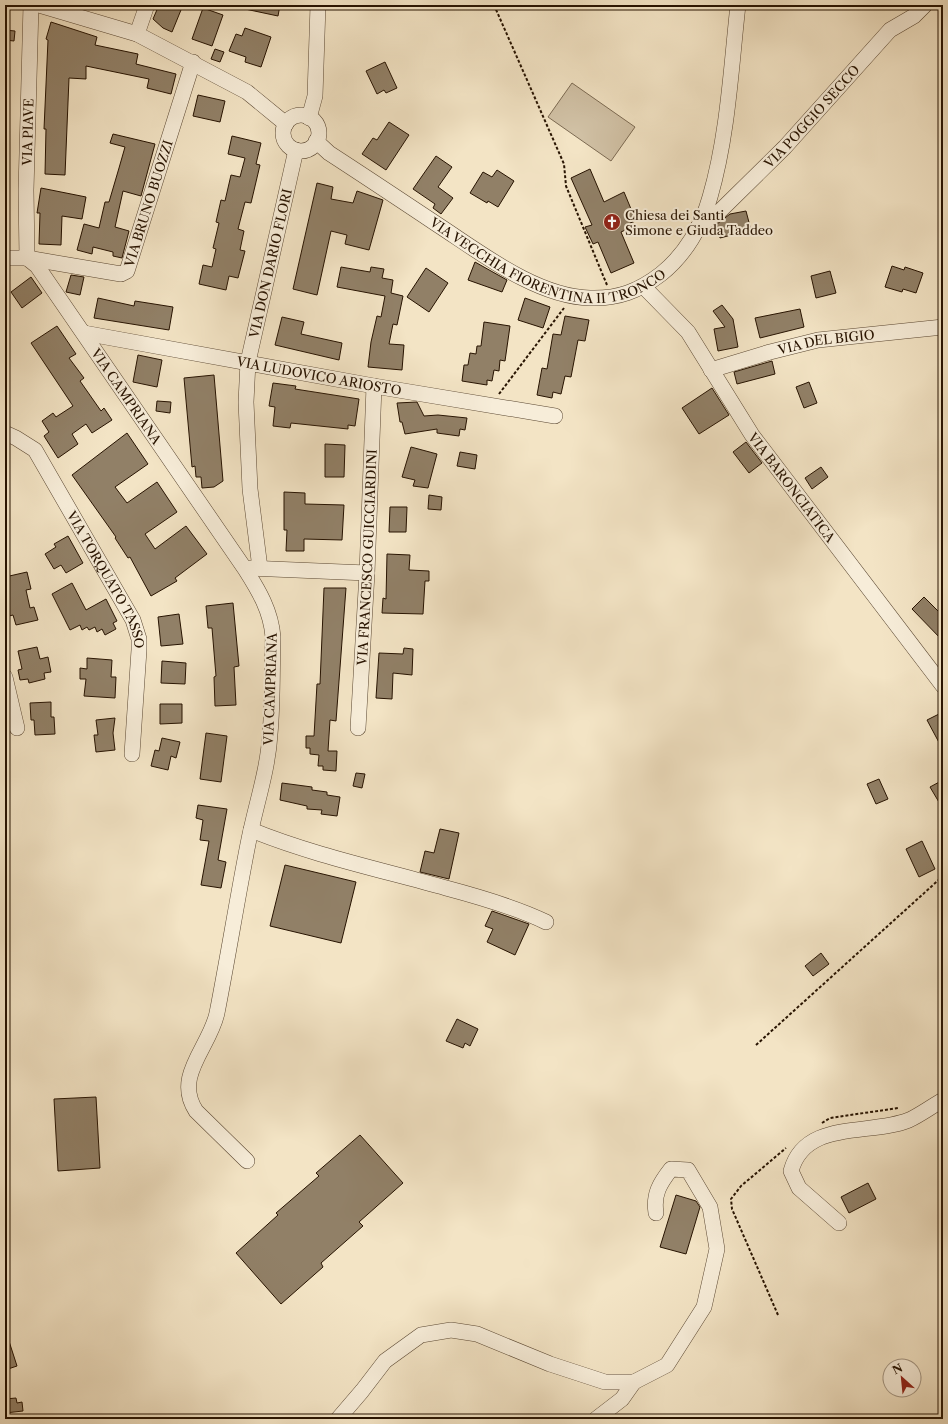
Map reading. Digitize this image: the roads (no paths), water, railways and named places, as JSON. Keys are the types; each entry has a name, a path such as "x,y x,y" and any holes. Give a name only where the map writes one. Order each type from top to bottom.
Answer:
{"street":[{"name":"VIA PIAVE","path":"27,258 26,190 31,5"},
{"path":"39,5 137,34 193,62 247,92 286,124"},
{"path":"137,34 148,5"},
{"path":"309,118 315,96 318,5"},
{"name":"VIA VECCHIA FIORENTINA II TRONCO","path":"316,141 329,153 500,265 535,284 573,296 589,298 608,297 629,293 644,287 667,269 685,250 698,228 710,197 722,142 738,5"},
{"name":"VIA POGGIO SECCO","path":"698,228 721,210 785,147 890,30 914,16 925,5"},
{"name":"VIA BRUNO BUOZZI","path":"27,258 115,274 121,274 127,271 193,62"},
{"path":"301,116 309,118 316,125 318,131 316,141 308,150 296,150 289,147 284,138 283,132 286,124 293,117 301,116"},
{"name":"VIA DON DARIO FLORI","path":"253,568 246,402 248,362 296,150"},
{"path":"5,258 27,258"},
{"name":"VIA CAMPRIANA","path":"27,258 37,266 253,568 272,622 273,637 270,735 267,761 251,830 216,1016 191,1073 188,1093 190,1101 196,1111 247,1161"},
{"name":"VIA BARONCIATICA","path":"644,287 688,332 752,435 943,686"},
{"name":"VIA DEL BIGIO","path":"711,370 770,352 818,340 943,327"},
{"name":"VIA LUDOVICO ARIOSTO","path":"84,333 374,386 555,416"},
{"name":"VIA FRANCESCO GUICCIARDINI","path":"358,728 367,573 374,386"},
{"name":"VIA TORQUATO TASSO","path":"5,433 35,450 133,620 137,630 139,650 132,754"},
{"path":"253,568 367,573"},
{"path":"5,677 17,728"},
{"path":"251,830 331,856 475,896 531,915 546,922"},
{"path":"839,1223 799,1188 791,1171 794,1159 804,1147 822,1137 846,1130 884,1127 909,1120 943,1100"},
{"path":"338,1419 385,1361 421,1336 451,1330 477,1334 550,1364 606,1382 634,1382 667,1365 704,1308 717,1249 710,1207 688,1170 671,1169 658,1186 654,1202 656,1212"},
{"path":"596,1419 622,1399 634,1382"}],"place":[{"name":"Chiesa dei Santi Simone e Giuda Taddeo","path":"612,222"}]}
